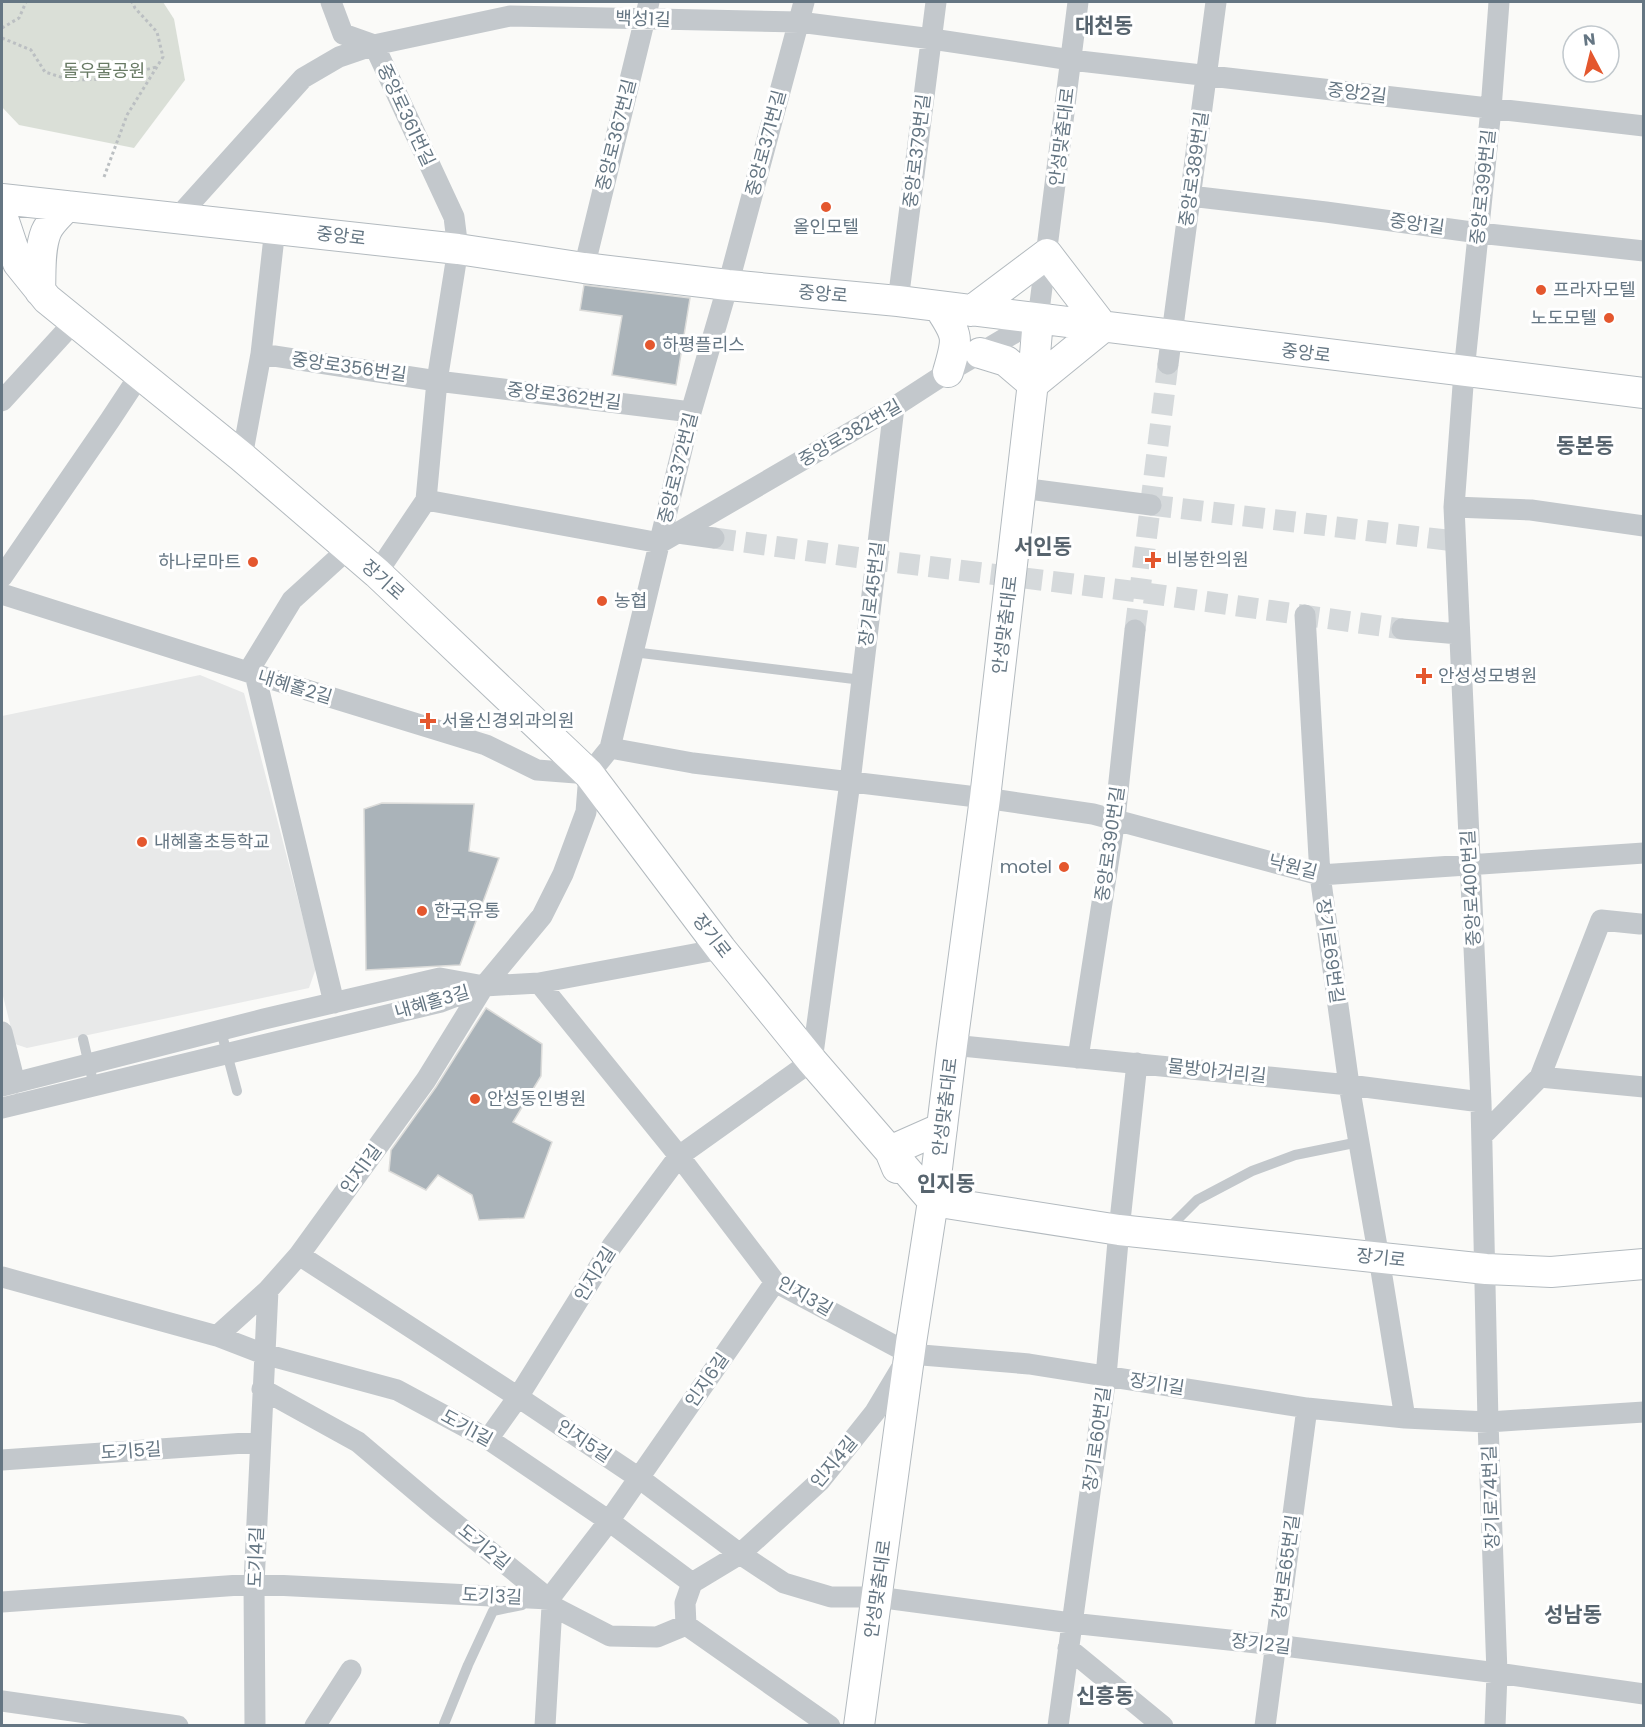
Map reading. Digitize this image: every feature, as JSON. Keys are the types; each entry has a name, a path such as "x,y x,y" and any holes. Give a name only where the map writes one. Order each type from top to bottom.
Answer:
{"main road":[{"name":"중앙로","path":"2,199 458,249 584,268 1103,327 1170,350 1464,372 1644,393"},
{"name":"장기로","path":"2,199 3,218 18,263 44,295 242,457 377,573 588,774 721,949 812,1061 933,1201 1119,1230 1486,1269 1551,1272 1644,1263"},
{"path":"2,271 20,286 44,295 42,255 46,232 53,220 67,206"},
{"path":"971,311 1047,254 1103,327 1033,384 1006,361 980,353"},
{"path":"939,307 953,328 956,342 948,372"},
{"name":"안성맞춤대로","path":"859,1725 933,1201 985,798 1033,384 1038,319"},
{"path":"942,1128 890,1151 927,1244 977,1208"}],"street":[{"name":"중앙로361번길","path":"331,2 343,34 374,45 454,217 458,249"},
{"name":"중앙로371번길","path":"728,285 804,2"},
{"name":"중앙로379번길","path":"898,302 936,2"},
{"name":"안성맞춤대로","path":"1038,319 1078,2"},
{"name":"중앙로389번길","path":"1170,350 1216,2"},
{"name":"중앙로399번길","path":"1464,372 1491,108 1499,2"},
{"name":"백성1길","path":"177,218 303,78 339,57 374,45 510,16 646,10 799,22 1071,60"},
{"name":"중앙로367번길","path":"584,268 646,10"},
{"name":"중앙2길","path":"1071,60 1644,126"},
{"name":"중앙1길","path":"1190,196 1479,233 1644,251"},
{"path":"242,457 261,354 275,228"},
{"path":"377,573 426,500 437,381 458,249"},
{"name":"중앙로372번길","path":"588,774 610,748 691,412 728,285"},
{"name":"중앙로382번길","path":"660,543 894,407 1038,319"},
{"path":"5,392 75,321"},
{"name":"중앙로356번길","path":"261,354 437,381"},
{"name":"중앙로400번길","path":"1464,372 1454,507 1481,1102 1486,1269"},
{"path":"2,577 141,373"},
{"name":"중앙로362번길","path":"437,381 691,412"},
{"name":"장기로45번길","path":"812,1061 850,782 894,407"},
{"path":"1021,488 1151,504"},
{"path":"426,500 660,543"},
{"path":"1454,507 1531,510 1644,526"},
{"path":"678,533 714,538"},
{"name":"장기로","path":"251,673 292,600 348,549"},
{"name":"내혜홀2길","path":"2,594 486,745 537,770 588,774"},
{"name":"장기로69번길","path":"1305,615 1320,875 1349,1085 1379,1258"},
{"path":"1402,629 1460,634"},
{"name":"중앙로390번길","path":"1078,1058 1115,819 1135,630"},
{"path":"251,673 334,1003"},
{"path":"610,748 693,763 985,798"},
{"name":"인지1길","path":"217,1336 268,1290 299,1255 426,1080 484,986 542,916 562,874 585,812 588,774"},
{"name":"낙원길","path":"985,798 1115,819 1320,875 1644,853"},
{"path":"1482,1136 1540,1077 1601,920 1640,924"},
{"path":"484,986 539,983 721,949"},
{"name":"내혜홀3길","path":"8,1084 440,978 484,986"},
{"path":"539,983 679,1156"},
{"name":"내혜홀3길","path":"2,1108 441,1002 484,986"},
{"path":"2,1032 8,1084"},
{"name":"물방아거리길","path":"952,1045 1349,1085 1481,1102"},
{"name":"인지2길","path":"488,1439 518,1397 612,1246 679,1156 812,1061"},
{"path":"1119,1230 1137,1063"},
{"path":"1540,1077 1644,1087"},
{"name":"인지3길","path":"679,1156 775,1282 910,1354"},
{"name":"장기로60번길","path":"1058,1725 1106,1376 1119,1230"},
{"name":"인지5길","path":"299,1255 639,1478 740,1554 784,1583 831,1598 877,1597"},
{"path":"1379,1258 1405,1418"},
{"name":"장기로74번길","path":"1486,1269 1488,1422 1497,1673 1495,1725"},
{"name":"도기1길","path":"2,1276 217,1336 264,1354 397,1390 488,1439 609,1521 692,1583"},
{"name":"인지6길","path":"551,1602 775,1282"},
{"name":"도기4길","path":"255,1725 254,1584 268,1290"},
{"name":"장기1길","path":"910,1354 1029,1364 1307,1408 1405,1418 1488,1422 1644,1412"},
{"name":"인지4길","path":"692,1583 740,1554 820,1481 875,1412 910,1354"},
{"name":"도기2길","path":"262,1389 358,1442 551,1602 610,1636 657,1636 686,1625"},
{"name":"강변로65번길","path":"1266,1725 1307,1408"},
{"name":"도기5길","path":"2,1460 260,1442"},
{"path":"692,1583 685,1603 686,1625 830,1725"},
{"path":"2,1602 254,1584"},
{"name":"도기3길","path":"254,1584 551,1602"},
{"name":"장기2길","path":"877,1597 1071,1623 1276,1645 1644,1694"},
{"path":"545,1725 551,1602"},
{"path":"1068,1648 1163,1725"},
{"path":"315,1725 351,1670"},
{"path":"2,1701 178,1725"}],"lane":[{"path":"633,652 862,680"},
{"path":"221,1031 237,1091"},
{"path":"83,1039 94,1086"},
{"path":"1163,1235 1197,1200 1251,1171 1295,1155 1359,1142"},
{"name":"도기3길","path":"444,1724 493,1611 551,1602"}],"path":[{"path":"2,28 19,18 26,2"},
{"path":"104,177 127,115 163,57 156,32 132,2"},
{"path":"2,38 31,50 45,72 70,80 111,79 157,66"}],"shaded area":[{"name":"내혜홀초등학교","path":"200,675 244,693 316,968 309,988 27,1048 15,1044 2,992 2,716"}],"green space":[{"name":"돌우물공원","path":"2,2 163,2 174,19 185,80 134,148 19,125 2,107"}],"building":[{"name":"하평플리스","path":"584,285 690,298 676,385 612,375 622,316 580,310"},
{"name":"한국유통","path":"382,803 474,804 469,851 499,858 460,965 366,970 364,809"},
{"name":"안성동인병원","path":"486,1008 542,1044 541,1076 513,1122 552,1142 524,1218 479,1220 472,1195 438,1175 426,1190 389,1171 391,1150 436,1087"}],"tunnel":[{"path":"1135,630 1168,364"},
{"path":"1151,505 1455,541"},
{"path":"714,538 1139,592 1402,629"}],"place":[{"name":"올인모텔","path":"826,207"},
{"name":"프라자모텔","path":"1541,290"},
{"name":"노도모텔","path":"1609,318"},
{"name":"하평플리스","path":"650,345"},
{"name":"비봉한의원","path":"1153,560"},
{"name":"하나로마트","path":"253,562"},
{"name":"농협","path":"602,601"},
{"name":"안성성모병원","path":"1424,676"},
{"name":"서울신경외과의원","path":"428,721"},
{"name":"내혜홀초등학교","path":"142,842"},
{"name":"motel","path":"1064,867"},
{"name":"한국유통","path":"422,911"},
{"name":"안성동인병원","path":"475,1099"}],"district":[{"name":"대천동","path":"1104,26"},
{"name":"동본동","path":"1585,446"},
{"name":"서인동","path":"1043,547"},
{"name":"인지동","path":"946,1184"},
{"name":"성남동","path":"1573,1615"},
{"name":"신흥동","path":"1105,1696"}]}
